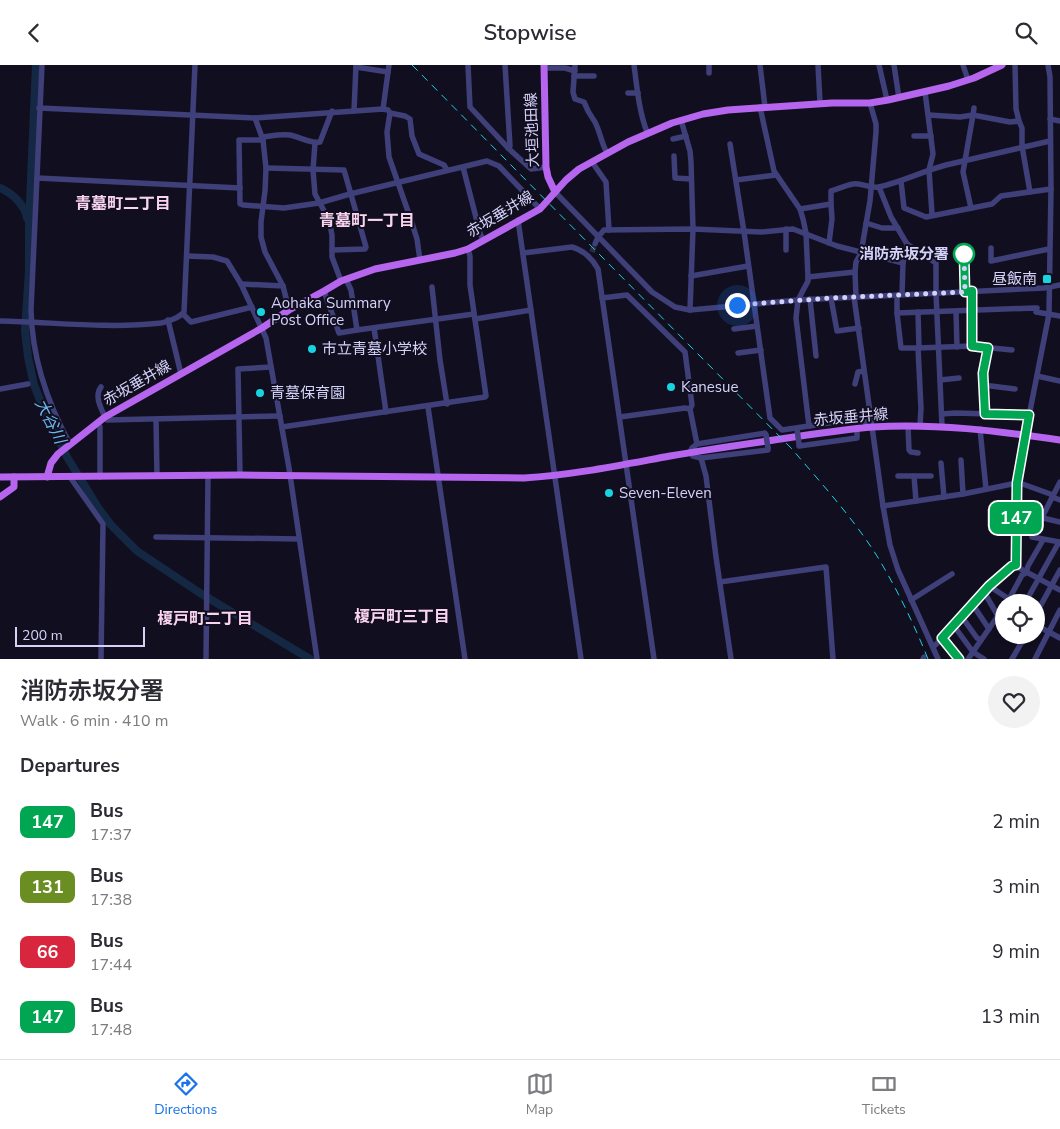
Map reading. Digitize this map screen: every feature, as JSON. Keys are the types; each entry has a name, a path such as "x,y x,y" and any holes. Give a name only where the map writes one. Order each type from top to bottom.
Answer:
{"main road":[{"name":"赤坂垂井線","path":"47,477 53,460 69,445 102,420 262,328 289,310 344,280 375,269 468,249 540,209 574,173 647,132 703,114 728,110 820,103 887,101 968,80 1002,65"},
{"name":"大垣池田線","path":"544,67 546,167 548,177 555,192"},
{"name":"赤坂垂井線","path":"0,477 290,475 524,478 555,476 690,452 872,427 942,426 1060,440"},
{"path":"0,497 14,487 14,477"}],"street":[{"path":"42,65 30,321 37,359 46,392 69,445"},
{"path":"183,314 195,65"},
{"path":"468,65 470,107 530,169 546,167"},
{"path":"505,65 510,146 508,148"},
{"path":"634,65 639,107 647,132"},
{"path":"708,65 708,73"},
{"path":"760,65 762,107 771,160 776,175 800,209 806,233 808,281 798,300 796,319 809,426"},
{"path":"818,65 820,103"},
{"path":"879,65 887,101"},
{"path":"894,65 899,98"},
{"path":"963,65 968,80"},
{"path":"1015,65 1016,109 1022,128 1022,146 1030,192"},
{"path":"1016,565 1017,483 1049,314 1049,249 1052,189 1048,65"},
{"path":"354,111 356,66 388,68 383,109"},
{"path":"544,67 565,69 594,76"},
{"path":"575,71 574,99 584,102 589,115 594,119 602,145 607,153"},
{"path":"925,92 933,154 929,169 932,215"},
{"path":"628,93 638,93"},
{"path":"870,103 876,124 872,188 861,253 856,262 855,272 855,297 864,371 882,506 890,545 898,570 938,659"},
{"path":"39,108 255,118 332,111 383,109 410,119 412,136 419,154 444,165 447,170"},
{"path":"971,208 964,172 974,108"},
{"path":"332,111 320,142 315,143 291,135 239,140 240,204 263,208 284,208 319,203 350,193 487,161 499,166 540,209"},
{"path":"390,113 387,132 389,157 417,239 420,260"},
{"path":"929,115 960,117 973,115 1010,122 1020,121"},
{"path":"255,118 262,139 266,168 261,222 264,252 283,287 289,310"},
{"path":"1050,119 1060,121"},
{"path":"681,120 690,151 692,179 690,310"},
{"path":"673,139 686,136"},
{"path":"914,136 931,136"},
{"path":"829,243 832,219 831,191 855,183 872,188 879,187 901,181 929,169 1050,141"},
{"path":"315,143 313,169 315,194 329,220 332,235 332,257 351,290 357,330"},
{"path":"730,144 770,418 782,430 862,419 872,427"},
{"path":"674,157 675,179 692,179"},
{"path":"592,162 606,182 609,230"},
{"path":"463,167 480,233 484,240"},
{"path":"266,168 344,171 365,249 332,250"},
{"path":"736,181 776,175"},
{"path":"37,178 240,188"},
{"path":"901,181 904,208 926,217 992,203 1001,196 1052,189"},
{"path":"879,187 891,217 907,244 936,263 942,426"},
{"path":"555,192 652,292 675,307 690,310 810,299 1060,285"},
{"path":"800,209 831,204"},
{"path":"518,221 581,659"},
{"path":"866,223 882,228 898,228"},
{"path":"595,244 604,230 692,229 761,232 793,229 861,253 903,263"},
{"path":"786,229 786,250"},
{"path":"907,244 897,313 901,348 972,346 1012,350"},
{"path":"523,253 572,247 591,255 598,269 654,659"},
{"path":"991,247 991,261 1049,249"},
{"path":"282,427 428,407 486,396 469,273 470,256 468,249"},
{"path":"964,253 972,310 972,346"},
{"path":"186,256 213,257 227,261 241,284 266,339 290,475 317,657"},
{"path":"691,275 748,266"},
{"path":"808,277 855,272"},
{"path":"241,284 283,287"},
{"path":"432,287 434,319 447,404"},
{"path":"324,291 339,333 434,319 531,310"},
{"path":"602,298 627,295 685,352 692,405 690,409 697,445"},
{"path":"831,298 837,331 859,328"},
{"path":"810,299 816,356"},
{"path":"183,314 190,322 252,307"},
{"path":"897,313 1037,308 1036,312 1060,316"},
{"path":"956,311 958,347"},
{"path":"918,312 920,426"},
{"path":"0,321 107,325 163,323 183,314"},
{"path":"168,320 180,374"},
{"path":"734,329 757,326"},
{"path":"374,328 386,412"},
{"path":"985,414 983,373 988,348"},
{"path":"738,353 761,350"},
{"path":"240,475 238,369 271,367"},
{"path":"855,384 858,372 864,371"},
{"path":"1037,376 1060,381"},
{"path":"940,380 959,378"},
{"path":"0,389 28,384"},
{"path":"983,385 1015,389"},
{"path":"100,477 100,427 102,420 98,391 101,387"},
{"path":"428,407 464,659"},
{"path":"620,417 690,409"},
{"path":"942,414 1029,415"},
{"path":"102,420 280,417"},
{"path":"156,419 156,476"},
{"path":"908,426 909,450 918,453"},
{"path":"796,428 799,445 857,438 857,429"},
{"path":"980,429 986,489"},
{"path":"765,433 768,450 701,458 693,456 690,452 692,447 697,445 765,433"},
{"path":"701,458 706,476 730,659"},
{"path":"961,460 963,494"},
{"path":"941,463 944,497"},
{"path":"206,659 208,475"},
{"path":"898,476 931,476"},
{"path":"914,476 916,501"},
{"path":"72,477 103,525 101,659"},
{"path":"1030,594 1059,542 1032,537 1060,482"},
{"path":"882,506 963,494 1017,483 1060,500"},
{"path":"1043,518 1060,522"},
{"path":"156,537 299,539"},
{"path":"1012,594 1022,575 1026,573 1043,540"},
{"path":"1016,565 1026,573 1060,590"},
{"path":"932,647 954,626 989,586 1012,566 1016,565"},
{"path":"720,583 826,567 833,659"},
{"path":"1045,598 1060,571"},
{"path":"911,600 952,574"},
{"path":"989,586 997,594"},
{"path":"984,592 995,610"},
{"path":"973,605 989,629"},
{"path":"1034,659 1060,610"},
{"path":"962,617 977,638 981,640"},
{"path":"968,659 995,620"},
{"path":"954,626 973,652 984,659"},
{"path":"1045,630 1060,639"},
{"path":"942,638 959,659"},
{"path":"1012,659 1021,644"}],"waterway":[{"name":"大谷川","path":"36,65 29,225 29,271 25,330 34,385 44,410 67,457 99,509 111,525 137,551 200,593 310,659"},
{"path":"0,188 17,200 24,209 27,218"}],"tunnel":[{"path":"592,252 595,244"}],"railway":[{"path":"412,65 792,449 868,542 905,607 928,659"}],"bus line":[{"name":"147","path":"959,659 942,638 949,633 989,586 1012,566 1016,565 1017,483 1029,415 985,414 983,373 988,348 972,346 972,291 965,292 964,253"}],"place":[{"name":"消防赤坂分署","path":"964,254"},
{"name":"昼飯南","path":"1047,279"},
{"name":"Aohaka Summary Post Office","path":"261,312"},
{"name":"市立青墓小学校","path":"312,349"},
{"name":"Kanesue","path":"671,387"},
{"name":"青墓保育園","path":"260,393"},
{"name":"Seven-Eleven","path":"609,493"}],"district":[{"name":"青墓町二丁目","path":"123,203"},
{"name":"青墓町一丁目","path":"367,220"},
{"name":"榎戸町三丁目","path":"402,616"},
{"name":"榎戸町二丁目","path":"205,618"}],"route":[{"path":"737,305 831,298 965,292 964,254"}]}
